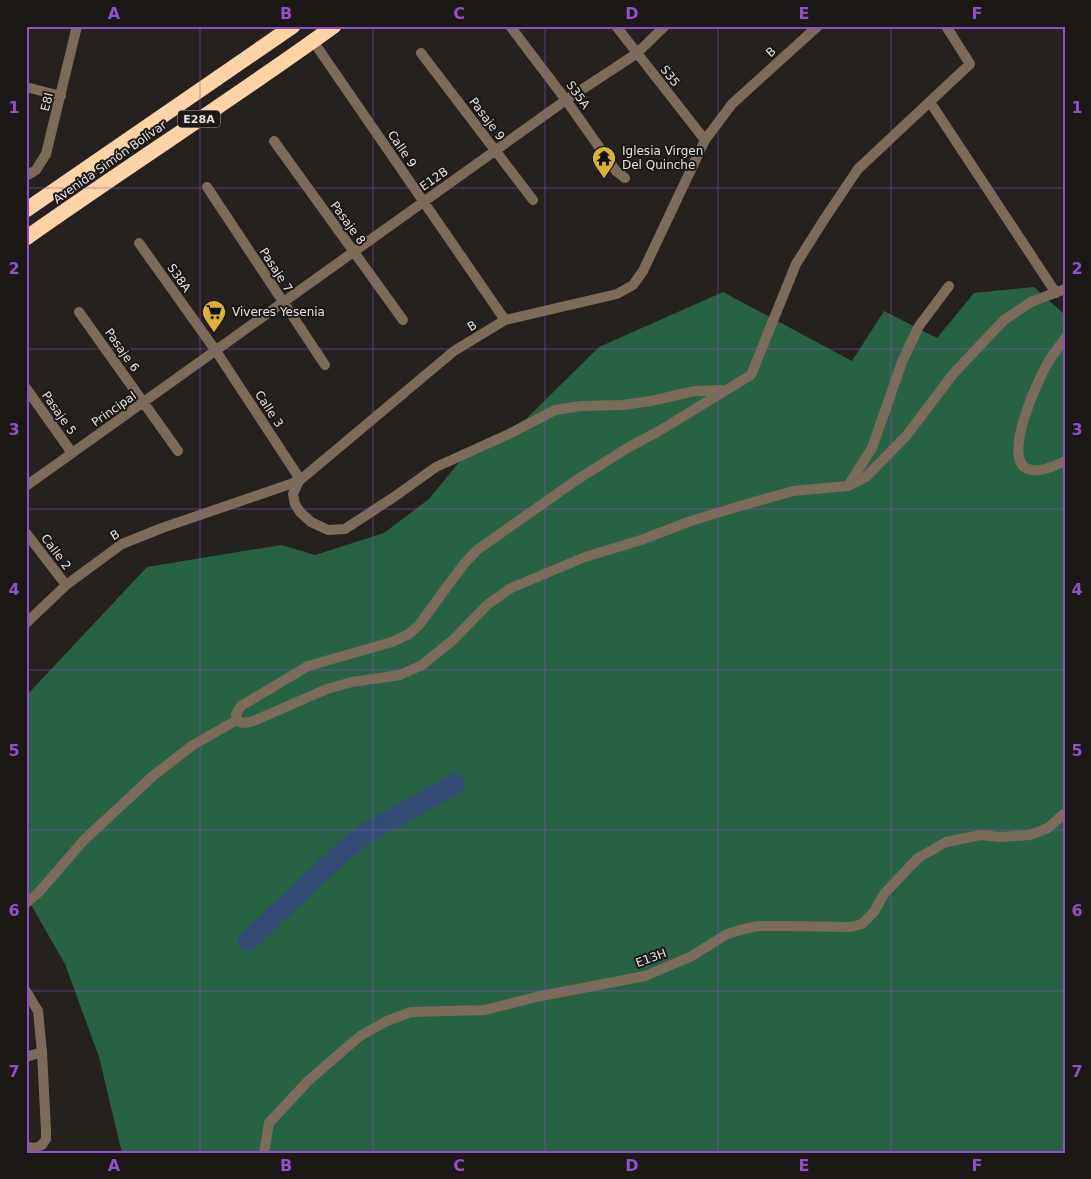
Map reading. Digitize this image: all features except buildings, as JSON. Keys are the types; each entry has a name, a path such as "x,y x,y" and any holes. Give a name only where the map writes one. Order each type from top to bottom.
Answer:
{"highway":[{"name":"Avenida Simón Bolívar","path":"26,210 293,26"},
{"name":"Avenida Simón Bolívar","path":"26,238 334,26"},
{"path":"63,212 95,184 96,178 94,174 86,169"}],"street":[{"name":"E8I","path":"26,176 36,170 46,154 77,26"},
{"name":"S35A","path":"510,26 566,100 616,171 625,178"},
{"name":"S35","path":"616,26 705,140"},
{"name":"E12B","path":"216,351 566,100 636,54 665,26"},
{"name":"B","path":"26,623 66,585 122,544 162,528 298,481 454,351 505,320 617,294 633,285 643,271 705,140 732,104 818,26"},
{"path":"237,720 236,714 241,706 308,666 392,642 409,634 419,625 463,564 477,550 578,479 723,390 751,375 796,264 824,218 858,169 970,64 946,26"},
{"name":"Calle 9","path":"313,41 505,320"},
{"name":"Pasaje 9","path":"422,53 533,200"},
{"path":"26,87 61,96"},
{"path":"237,720 242,723 251,722 326,689 352,682 400,675 422,665 453,640 487,605 512,588 584,557 641,540 691,521 794,491 848,486 866,477 907,435 953,374 1004,320 1031,302 1060,291 930,102"},
{"name":"Pasaje 8","path":"274,141 403,320"},
{"name":"Pasaje 7","path":"207,187 325,365"},
{"name":"S38A","path":"139,243 216,351"},
{"path":"848,486 872,448 902,362 919,326 949,286"},
{"name":"Pasaje 6","path":"79,312 178,451"},
{"path":"1065,338 1048,362 1030,402 1018,441 1018,458 1024,467 1032,470 1053,466 1065,461"},
{"name":"Principal","path":"26,486 216,351"},
{"name":"Calle 3","path":"216,351 296,473 298,481"},
{"name":"Pasaje 5","path":"26,388 72,453"},
{"path":"298,481 293,494 295,504 300,512 311,522 328,530 345,529 436,467 509,434 555,410 581,406 623,405 695,391 723,390"},
{"name":"Calle 2","path":"26,533 66,585"},
{"path":"26,902 39,892 84,840 154,775 193,745 237,720"},
{"name":"E13H","path":"264,1153 270,1124 308,1081 360,1036 386,1021 411,1012 485,1010 645,976 690,957 727,934 758,926 850,927 862,924 874,912 884,894 918,858 946,842 980,835 1000,837 1030,835 1048,828 1065,813"},
{"path":"26,992 38,1011 46,1139 42,1145 35,1148 26,1147"},
{"path":"26,1057 42,1052"}],"green space":[{"path":"1034,287 1065,315 1065,1153 122,1153 99,1057 65,964 26,896 26,696 147,567 281,545 315,555 384,533 429,499 466,454 526,419 599,347 723,292 852,361 884,311 937,338 974,293"}],"waterway":[{"path":"248,941 339,855 366,833 455,784"}],"place":[{"name":"Iglesia Virgen Del Quinche","path":"604,179"},
{"name":"Viveres Yesenia","path":"214,333"}]}
